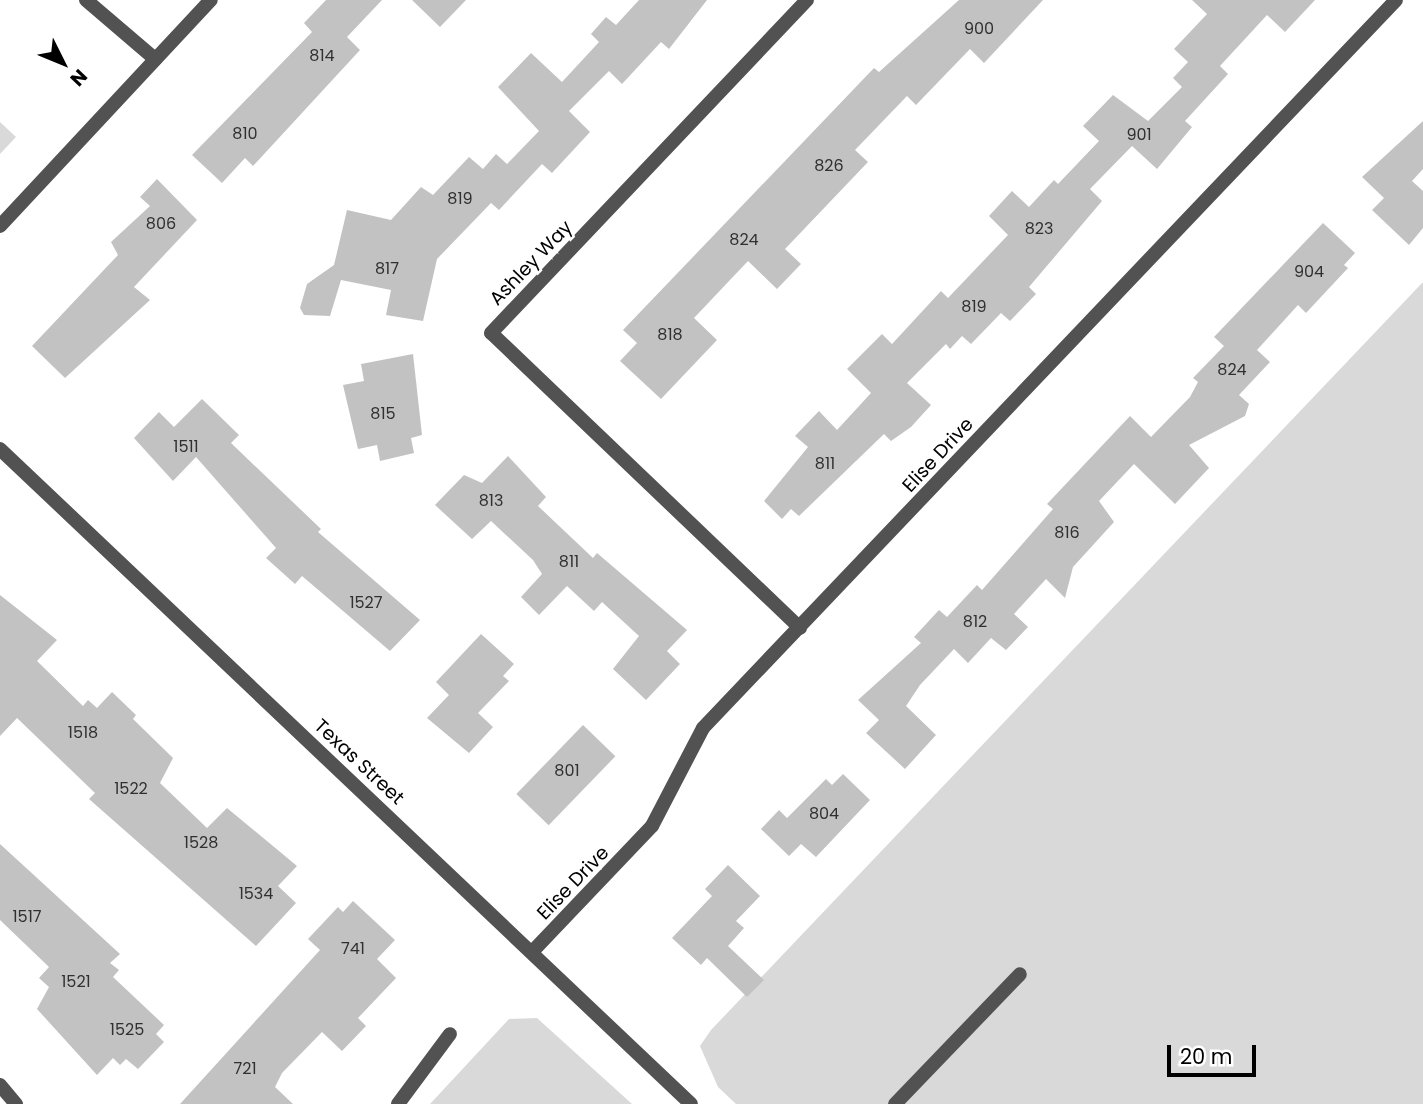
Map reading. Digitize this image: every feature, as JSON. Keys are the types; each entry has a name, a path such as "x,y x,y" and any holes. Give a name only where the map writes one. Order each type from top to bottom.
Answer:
{"street":[{"path":"86,0 155,59"},
{"path":"0,226 211,0"},
{"name":"Ashley Way","path":"800,628 491,333 807,0"},
{"name":"Elise Drive","path":"532,952 636,845 703,728 1395,0"},
{"name":"Texas Street","path":"0,449 691,1104"},
{"path":"895,1104 1020,974"},
{"path":"398,1104 450,1034"},
{"path":"0,1085 16,1104"}],"shaded area":[{"path":"0,122 16,137 0,154"},
{"path":"1423,282 1423,1104 736,1104 718,1087 700,1046 711,1030"},
{"path":"537,1018 632,1104 430,1104 509,1019"}],"building":[{"path":"326,0 382,0 347,37 360,50 253,166 245,158 222,183 192,155 312,32 304,23"},
{"path":"412,0 466,0 440,27"},
{"path":"639,0 707,0 669,49 661,42 622,84 609,71 569,111 590,132 552,173 542,164 499,210 491,203 437,259 423,321 386,315 391,290 341,280 330,316 304,315 300,308 307,284 334,265 347,210 391,220 421,187 433,195 469,157 483,169 496,154 507,164 539,131 498,87 531,53 562,82 599,42 591,34 606,17 616,25"},
{"path":"959,0 1043,0 984,63 970,49 916,105 907,96 855,150 868,162 785,249 801,264 777,289 748,261 694,318 717,340 661,399 620,361 637,343 623,330 874,68 879,72"},
{"path":"1192,0 1315,0 1285,32 1267,15 1220,66 1228,74 1185,121 1192,127 1157,169 1132,146 1090,189 1102,201 1029,287 1036,294 1010,321 1001,313 971,344 962,336 950,349 946,344 907,383 931,405 911,427 891,441 884,434 799,516 791,509 782,519 764,501 808,447 795,436 819,411 837,430 871,393 847,369 882,334 892,344 941,291 948,298 1008,235 989,216 1012,191 1029,207 1054,180 1058,184 1099,141 1083,126 1113,95 1148,121 1182,87 1173,78 1188,62 1174,49 1207,14"},
{"path":"1423,121 1423,169 1412,181 1423,191 1423,228 1409,245 1372,210 1384,198 1362,177"},
{"path":"157,179 197,220 134,287 150,300 65,378 32,346 118,255 111,242 150,206 140,197"},
{"path":"1323,223 1355,253 1344,265 1348,268 1306,313 1298,305 1257,350 1270,362 1239,395 1249,404 1245,416 1189,445 1209,468 1175,504 1134,464 1099,501 1114,522 1073,567 1065,598 1046,579 1014,614 1028,627 1006,650 991,638 968,663 954,649 920,685 906,706 936,735 905,769 866,733 879,720 858,700 921,643 914,637 939,610 947,617 977,585 982,590 1053,509 1047,504 1130,416 1151,437 1190,397 1198,382 1193,378 1224,346 1214,337"},
{"path":"413,354 422,435 411,438 414,453 380,461 377,445 358,449 343,385 364,381 361,364"},
{"path":"202,399 239,435 231,443 321,529 318,532 420,620 390,651 302,576 295,584 266,558 276,548 196,457 173,481 134,438 159,412 174,427"},
{"path":"508,456 546,497 538,506 593,558 597,553 687,630 667,651 680,664 646,700 613,669 639,636 602,602 594,611 567,586 539,615 521,597 542,574 533,560 491,521 472,539 435,505 464,475 482,483"},
{"path":"0,595 57,640 37,661 83,706 88,700 97,708 112,692 136,715 133,719 173,758 160,783 207,828 227,808 297,866 278,886 296,903 256,946 89,799 95,793 17,718 0,736"},
{"path":"481,634 514,664 503,676 509,681 478,713 493,727 469,753 427,718 449,695 436,682"},
{"path":"583,725 615,756 549,825 516,794"},
{"path":"843,774 870,800 816,857 801,844 789,856 761,829 779,810 787,818 826,779 832,785"},
{"path":"0,844 120,954 110,963 119,970 113,977 164,1025 156,1034 164,1042 138,1069 126,1059 120,1065 113,1058 97,1075 37,1009 49,987 39,978 49,967 0,920"},
{"path":"728,865 760,896 736,921 744,928 728,946 764,980 747,997 707,958 701,965 672,938 712,896 705,889"},
{"path":"353,901 395,940 377,959 396,978 358,1018 366,1026 342,1051 322,1032 282,1073 275,1087 293,1104 180,1104 320,950 308,939 338,907 343,912"}]}
